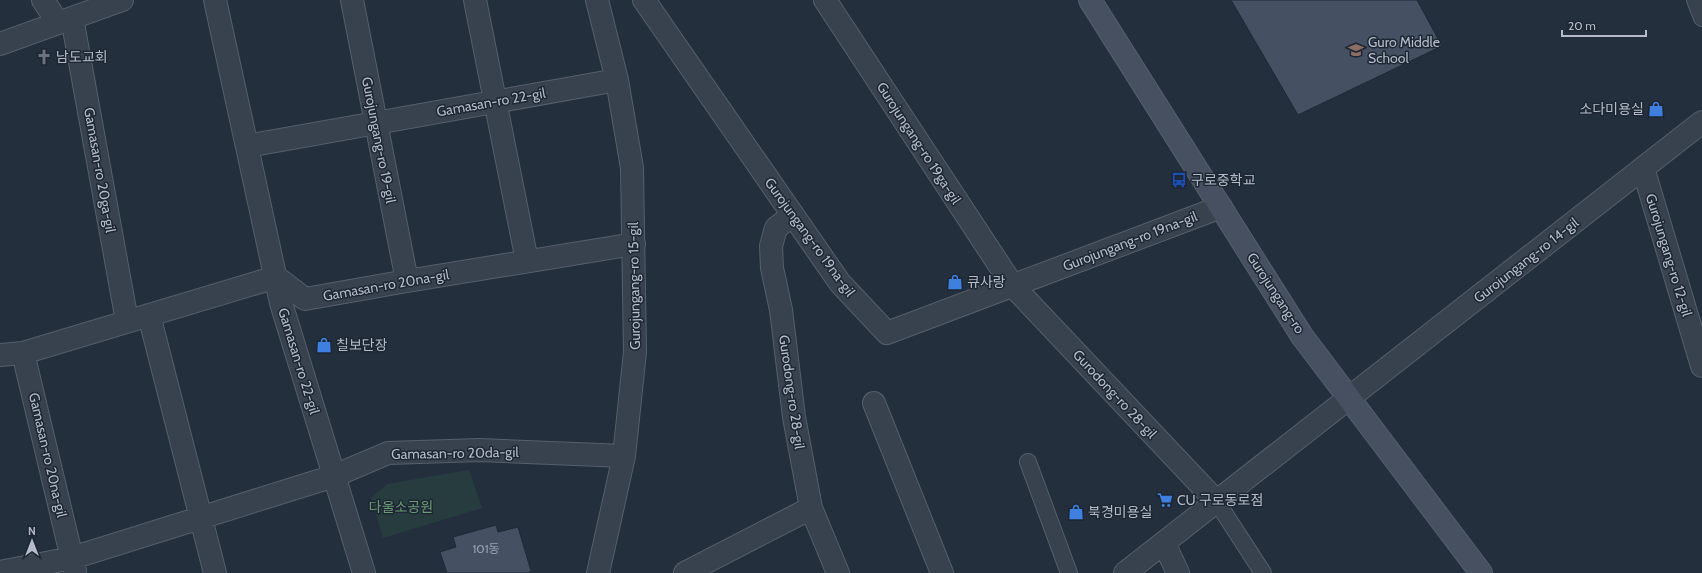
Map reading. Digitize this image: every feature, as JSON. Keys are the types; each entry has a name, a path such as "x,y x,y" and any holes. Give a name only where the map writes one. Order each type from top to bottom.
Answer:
{"street":[{"path":"43,0 65,20"},
{"path":"0,44 122,0"},
{"name":"Gamasan-ro 22-gil","path":"215,0 281,302 364,573"},
{"name":"Gurojungang-ro 19-gil","path":"352,0 407,280"},
{"path":"475,0 527,261"},
{"name":"Gurojungang-ro 15-gil","path":"597,0 617,80 632,168 635,352 624,456 598,573"},
{"name":"Gurojungang-ro 19na-gil","path":"644,0 840,283 887,333 1221,207"},
{"name":"Gurojungang-ro 19ga-gil","path":"825,0 1013,286"},
{"name":"Gurojungang-ro","path":"1090,0 1302,336 1481,573"},
{"name":"Gamasan-ro 20ga-gil","path":"65,20 127,321"},
{"name":"Gamasan-ro 22-gil","path":"247,146 617,80"},
{"name":"Gurojungang-ro 14-gil","path":"1349,398 1702,122"},
{"name":"Gurojungang-ro 12-gil","path":"1643,168 1702,366"},
{"name":"Gurodong-ro 28-gil","path":"792,215 776,228 771,246 772,268 781,310 794,417 811,508 838,573"},
{"name":"Gamasan-ro 20na-gil","path":"276,277 305,299 407,280 634,244"},
{"path":"0,355 24,352 276,277"},
{"name":"Gurodong-ro 28-gil","path":"1013,286 1217,502"},
{"path":"149,315 215,573"},
{"name":"Gamasan-ro 20na-gil","path":"24,352 74,566"},
{"path":"1125,573 1349,398"},
{"path":"874,402 942,573"},
{"name":"Gamasan-ro 20da-gil","path":"0,572 74,566 200,518 334,476 388,453 480,450 624,456"},
{"path":"685,573 715,566 811,508"},
{"path":"1164,543 1178,573"}],"lane":[{"path":"1695,0 1702,18"},
{"path":"1028,462 1069,573"},
{"name":"Gurodong-ro 28-gil","path":"1217,502 1263,573"}],"green space":[{"name":"다울소공원","path":"469,470 482,508 383,538 371,498 387,484"}],"building":[{"path":"1231,0 1417,0 1442,46 1298,115"},
{"path":"496,525 498,532 518,527 531,571 528,573 447,573 440,552 456,547 453,537"}],"place":[{"name":"Guro Middle School","path":"1356,50"},
{"name":"남도교회","path":"44,57"},
{"name":"소다미용실","path":"1656,109"},
{"name":"구로중학교","path":"1179,180"},
{"name":"큐사랑","path":"955,282"},
{"name":"칠보단장","path":"324,345"},
{"name":"CU 구로동로점","path":"1165,500"},
{"name":"북경미용실","path":"1076,512"}]}
